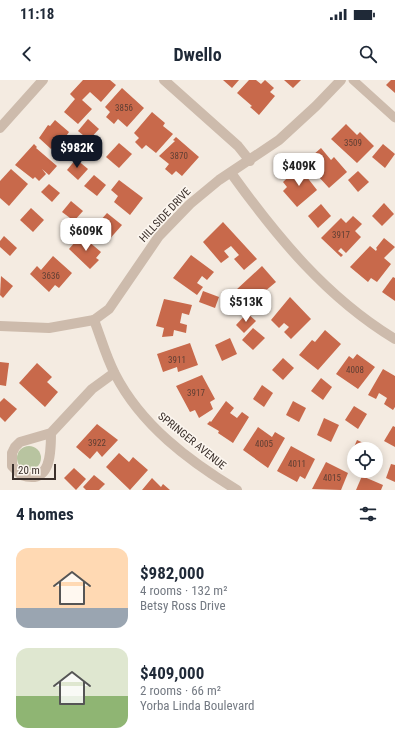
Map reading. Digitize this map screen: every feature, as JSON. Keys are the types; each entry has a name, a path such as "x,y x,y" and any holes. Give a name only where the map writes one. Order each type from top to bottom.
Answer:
{"street":[{"path":"0,128 43,80"},
{"path":"164,80 238,146 250,161"},
{"name":"HILLSIDE DRIVE","path":"0,326 49,328 94,320 109,309 159,236 190,204 204,191 250,161 293,128 341,80"},
{"path":"231,173 259,212 297,258 329,290 354,311 395,339"},
{"name":"SPRINGER AVENUE","path":"94,320 114,373 132,403 160,433 206,469 237,490"},
{"path":"51,433 49,461 44,471 34,477 27,477 16,471 11,459 15,447 20,442 51,433 92,389 114,373"}],"lane":[{"path":"353,80 395,118"}],"green space":[{"path":"29,446 34,447 40,453 40,463 34,469 29,470 24,469 18,463 17,458 18,453 24,447"}],"building":[{"path":"83,80 110,80 116,85 101,102 90,92 82,100 92,109 78,124 64,112 75,99 70,94"},
{"path":"223,80 239,80 232,88"},
{"path":"249,80 256,80 261,84 265,80 274,88 270,92 275,96 259,115 250,107 252,106 237,93"},
{"path":"284,80 301,80 293,88"},
{"path":"391,80 395,80 395,93 386,85"},
{"path":"122,88 144,108 127,127 118,119 114,124 106,117 110,112 105,107"},
{"path":"152,112 165,123 163,126 173,134 156,153 146,145 142,149 135,142 139,138 134,133"},
{"path":"88,119 99,129 89,140 78,131"},
{"path":"55,120 69,132 64,139 69,143 63,150 58,145 54,150 52,148 51,149 39,138 48,125 50,126"},
{"path":"346,124 357,135 360,132 374,146 357,163 331,139"},
{"path":"176,137 199,157 182,176 176,171 172,175 165,169 169,164 159,156 175,141 173,140"},
{"path":"119,143 132,154 119,168 106,157"},
{"path":"34,144 37,147 36,148 57,166 49,175 42,169 46,174 39,181 35,177 33,179 15,165"},
{"path":"383,144 395,154 385,168 372,157"},
{"path":"321,148 331,160 334,157 347,172 329,188 305,162"},
{"path":"76,159 88,169 78,180 67,170"},
{"path":"299,167 317,190 297,207 283,191 287,187 283,182"},
{"path":"11,169 28,184 9,206 0,198 0,181"},
{"path":"358,171 369,182 358,192 348,180"},
{"path":"94,175 106,185 97,196 84,186"},
{"path":"119,180 143,198 130,215 114,202 118,196 111,190"},
{"path":"49,184 60,193 52,202 41,192"},
{"path":"71,201 83,211 74,221 62,212"},
{"path":"384,203 394,214 382,226 372,216"},
{"path":"321,204 331,216 318,228 308,216"},
{"path":"31,208 44,220 33,232 20,220"},
{"path":"107,213 122,225 107,242 92,230"},
{"path":"353,216 362,224 355,231 361,237 346,253 341,248 338,251 343,255 341,257 321,238 341,218 346,223"},
{"path":"223,222 257,259 244,270 234,259 239,255 231,246 224,251 229,257 221,263 203,242"},
{"path":"81,235 101,252 96,258 99,260 90,269 69,249"},
{"path":"4,236 17,248 10,256 0,247 0,241"},
{"path":"384,238 395,247 384,258 391,264 377,282 371,278 368,282 350,267 370,246 376,251 376,248"},
{"path":"191,255 214,272 207,280 202,276 197,283 203,287 197,295 173,278"},
{"path":"53,256 72,273 59,288 55,285 49,292 30,274 37,266 41,270"},
{"path":"262,266 276,282 264,292 267,295 251,308 236,290"},
{"path":"1,276 13,286 3,298 0,295"},
{"path":"393,277 395,278 395,301 382,292"},
{"path":"203,291 219,297 215,308 199,302"},
{"path":"290,297 311,319 291,339 284,332 289,327 284,323 279,328 271,320"},
{"path":"164,299 192,305 189,315 182,313 180,323 187,325 186,333 174,330 173,336 162,337 164,328 156,326"},
{"path":"247,313 256,321 244,333 236,325"},
{"path":"253,328 265,338 253,350 242,340"},
{"path":"325,330 341,344 318,370 299,355 312,340 315,342"},
{"path":"230,338 237,354 222,361 215,345"},
{"path":"190,343 198,365 178,372 177,367 163,372 157,354"},
{"path":"357,354 375,367 358,389 336,374 349,356 353,359"},
{"path":"283,358 294,368 283,380 272,370"},
{"path":"0,362 9,363 6,386 0,385"},
{"path":"37,363 52,377 47,382 58,392 45,407 19,383"},
{"path":"383,369 395,376 395,407 393,410 384,404 387,398 379,393 376,399 368,395"},
{"path":"202,375 215,399 210,402 213,409 199,418 195,410 190,412 176,386"},
{"path":"321,378 332,387 323,400 311,391"},
{"path":"262,385 273,393 264,407 253,399"},
{"path":"4,398 17,409 5,422 0,417 0,402"},
{"path":"226,401 234,408 230,413 237,418 242,412 249,417 233,443 218,433 219,431 207,424 210,421 211,422"},
{"path":"293,401 306,408 299,422 286,415"},
{"path":"354,406 367,414 358,429 345,420"},
{"path":"324,418 339,425 331,442 317,435"},
{"path":"97,424 118,440 102,457 97,451 90,459 76,447"},
{"path":"393,426 395,427 395,447 384,441"},
{"path":"258,427 272,437 275,432 285,438 268,468 243,450"},
{"path":"291,446 315,459 305,479 300,476 297,482 277,471"},
{"path":"119,453 129,462 133,457 148,470 130,490 106,467"},
{"path":"326,462 347,472 341,490 312,489"},
{"path":"391,464 395,465 395,482 386,478"},
{"path":"74,468 86,479 76,490 64,478"},
{"path":"94,475 105,484 99,490 86,490 83,487"},
{"path":"152,478 161,487 163,484 170,490 142,490"},
{"path":"361,478 367,478 383,485 381,490 356,490"}]}
